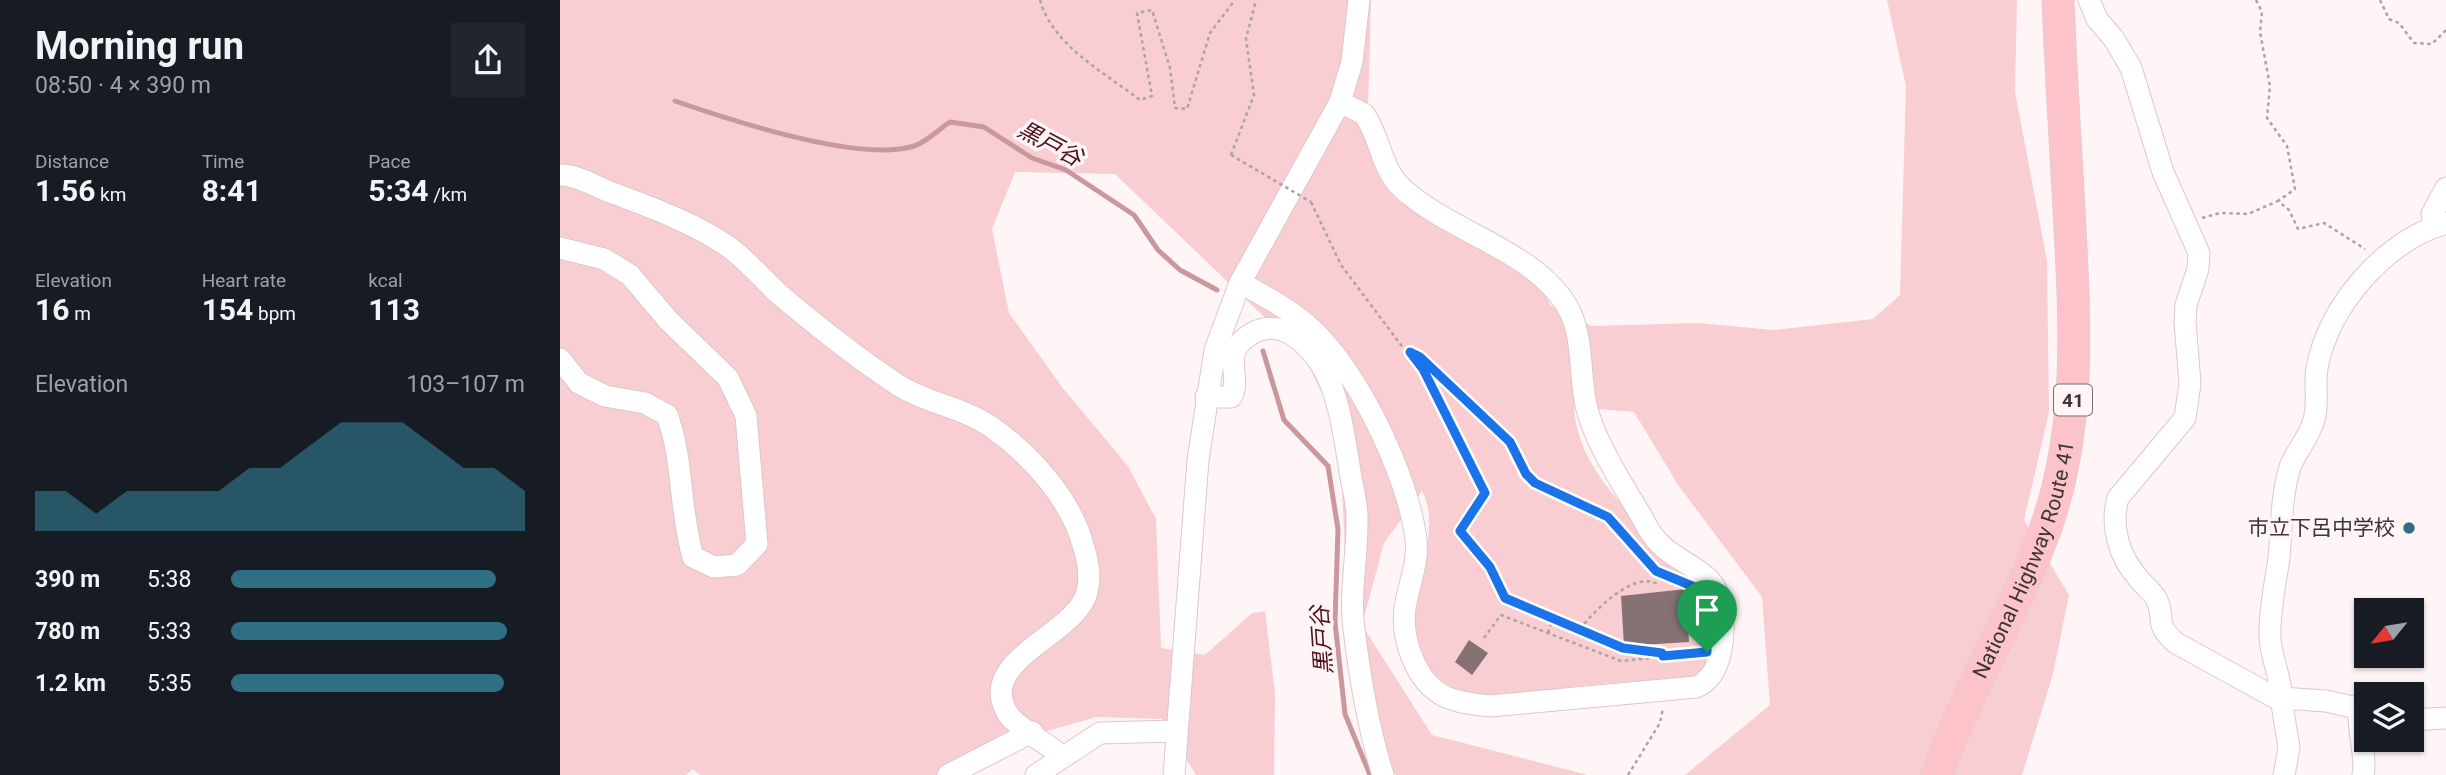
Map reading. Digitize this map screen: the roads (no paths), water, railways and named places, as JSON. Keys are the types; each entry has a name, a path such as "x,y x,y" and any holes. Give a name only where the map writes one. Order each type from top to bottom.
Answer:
{"highway":[{"name":"National Highway Route 41","path":"1937,775 2047,522 2064,458 2072,412 2076,342 2058,0"}],"street":[{"path":"1174,775 1206,397 1215,350 1240,283 1340,102 1352,62 1359,0"},
{"path":"2089,0 2097,19 2114,39 2131,68 2159,163 2199,253 2198,269 2186,304 2190,402 2178,429 2126,485 2118,498 2115,510 2116,538 2131,570 2158,601 2158,618 2163,632 2176,643 2274,697 2326,701 2354,707"},
{"path":"1240,283 1279,303 1309,326 1327,344 1366,404 1405,485 1417,543 1403,632 1423,676 1442,695 1464,703 1490,706 1696,687 1707,683 1716,672 1720,651 1719,596 1712,583 1660,544 1645,524 1594,427 1586,406 1575,326 1567,306 1538,276 1513,257 1421,203 1401,188 1390,173 1364,114 1340,102"},
{"path":"560,175 632,200 715,239 734,251 827,334 869,365 923,399 978,419 994,429 1061,496 1074,518 1090,573 1087,594 1077,611 1012,665 1005,677 1002,697 1007,713 1017,725 1032,732 1062,755"},
{"path":"2284,775 2289,748 2281,698 2282,685 2270,636 2283,492 2291,464 2314,422 2318,402 2318,368 2328,335 2359,285 2384,258 2440,225 2432,214 2446,188"},
{"path":"560,248 604,259 630,275 668,320 728,378 740,397 750,444 757,544 737,565 714,567 693,557 683,522 678,444 667,415 645,402 605,396 579,383 560,359"},
{"path":"1206,397 1231,397 1234,384 1232,363 1238,345 1255,332 1267,328 1294,336 1308,348 1328,377 1341,419 1357,516 1353,625 1369,731 1383,775"},
{"path":"2424,719 2446,718"},
{"path":"1036,775 1062,755 1100,733 1146,734 1176,731"},
{"path":"948,775 1032,732"},
{"path":"2362,752 2365,767 2363,775"}],"waterway":[{"name":"黒戸谷","path":"675,101 795,137 862,149 890,150 914,146 950,122 984,127 1032,158 1066,170 1134,215 1158,250 1180,270 1217,290"},
{"name":"黒戸谷","path":"1263,351 1284,420 1328,466 1338,529 1335,622 1345,714 1370,775"}],"place":[{"name":"市立下呂中学校","path":"2409,528"}]}
